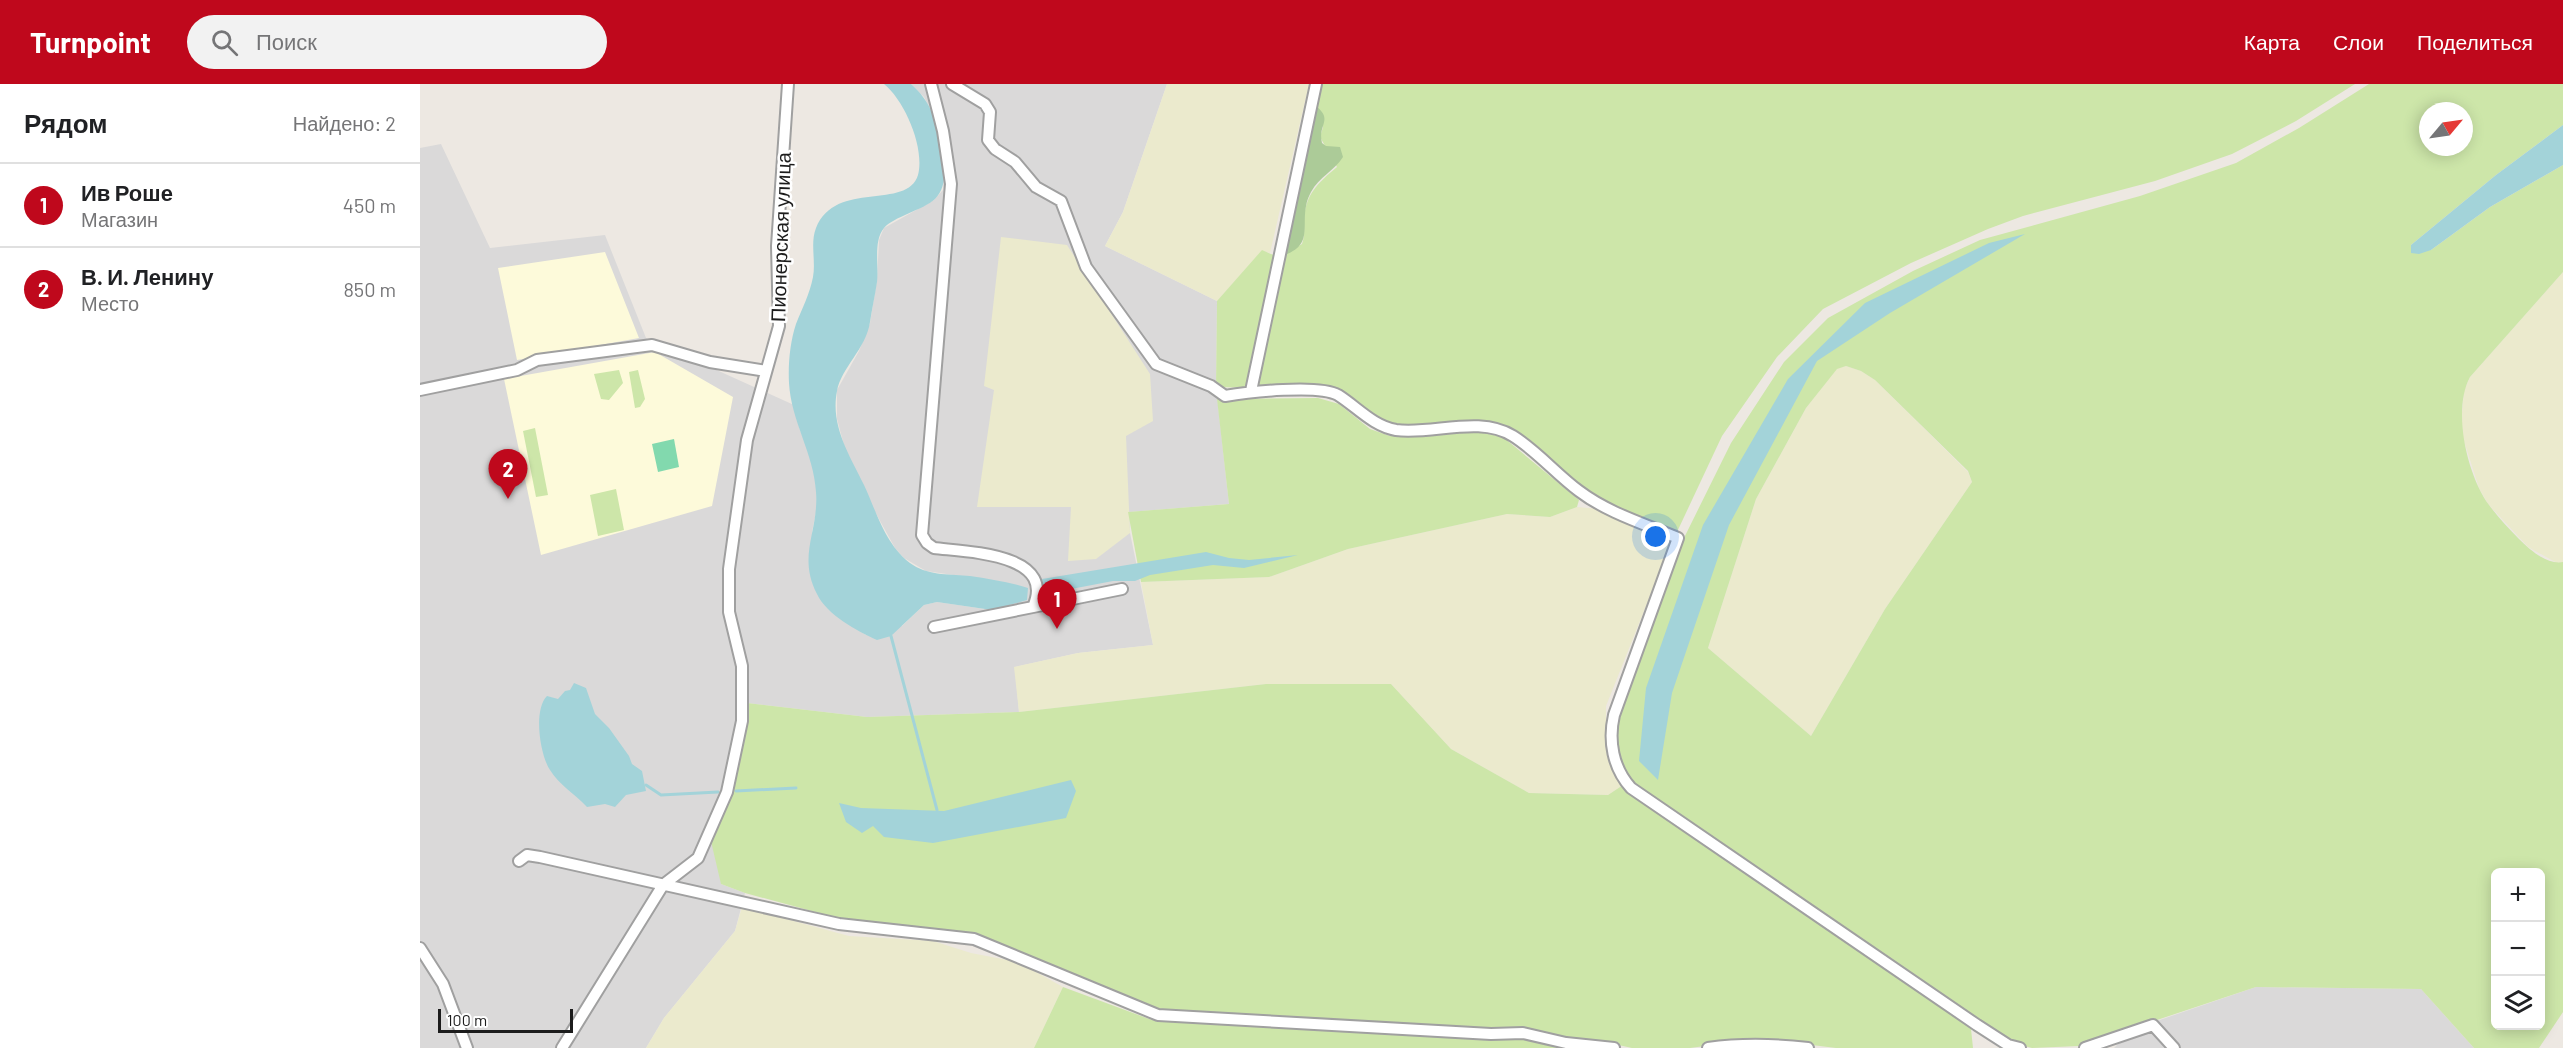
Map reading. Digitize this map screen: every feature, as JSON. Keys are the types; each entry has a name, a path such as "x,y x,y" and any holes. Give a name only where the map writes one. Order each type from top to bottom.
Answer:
{"street":[{"name":"Пионерская улица","path":"663,885 698,858 727,792 742,721 742,666 729,612 729,569 747,440 779,326 777,246 788,84"},
{"path":"931,84 943,131 951,184 922,535 934,548 1002,557 1026,567 1035,579 1038,596 1033,607"},
{"path":"952,84 985,104 990,112 988,140 995,149 1015,162 1036,187 1061,201 1086,267 1156,364 1211,386 1225,396 1251,391 1319,391 1336,394 1366,417 1396,430 1494,428 1512,436 1580,492 1597,503 1678,538 1611,728 1613,756 1624,780 1631,788 1977,1025 2008,1045 2020,1048"},
{"path":"1251,391 1316,84"},
{"path":"420,390 517,370 537,360 652,345 710,362 766,371"},
{"path":"934,627 1122,589"},
{"path":"519,861 527,855 533,856 839,924 974,939 1158,1014 1491,1034 1523,1033 1566,1043 1614,1048"},
{"path":"562,1048 663,885"},
{"path":"420,948 443,984 467,1048"},
{"path":"2085,1048 2153,1025 2174,1048"},
{"path":"1708,1048 1743,1043 1771,1043 1808,1048"}],"shaded area":[{"path":"911,84 1167,84 1123,212 1105,246 1217,301 1216,387 1229,504 1129,512 1130,533 1153,645 1078,653 1015,667 1019,712 867,717 747,703 747,729 730,796 721,884 745,893 735,931 664,1018 646,1048 420,1048 420,148 441,144 490,248 605,235 646,338 794,405 800,430 810,454 816,483 817,507 812,532 844,621 866,635 902,626 924,605 937,602 992,610 1001,582 926,571 904,558 895,548 874,510 845,449 837,419 837,390 859,351 870,323 877,280 879,240 884,228 934,200 943,190 944,163 936,121 924,97"},
{"path":"605,252 639,338 517,360 498,268"},
{"path":"655,352 733,397 712,506 541,555 504,379"},
{"path":"2256,987 2421,989 2474,1048 2114,1048 2145,1025"}],"green space":[{"path":"1167,84 1309,84 1270,253 1262,251 1217,301 1105,246 1123,212"},
{"path":"1316,84 2355,84 2296,121 2232,154 2155,181 2023,216 1988,229 1911,263 1823,309 1777,357 1722,436 1677,532 1600,501 1506,429 1394,429 1336,390 1216,387 1217,301 1262,250 1278,257 1302,244 1305,212 1310,196 1318,184 1337,167 1320,137 1323,127 1312,103"},
{"path":"2369,84 2563,84 2563,125 2496,175 2411,245 2431,250 2490,207 2563,165 2563,272 2470,377 2462,407 2462,424 2469,460 2474,477 2489,505 2511,531 2534,552 2545,559 2563,562 2563,1012 2539,1048 2474,1048 2421,989 2256,987 2079,1046 2032,1048 2009,1042 1641,791 1633,783 1623,766 1618,747 1617,715 1682,542 1731,443 1784,362 1828,318 1913,271 1980,240 2140,196 2236,163 2299,128","holes":["1846,366 1861,371 1875,380 1968,471 1972,482 1885,609 1811,736 1708,648 1756,499 1806,408 1837,369"]},
{"path":"1312,103 1324,118 1322,143 1326,146 1340,147 1343,157 1311,192 1305,213 1305,231 1299,246 1278,257"},
{"path":"1001,237 1067,245 1150,374 1153,421 1126,436 1130,533 1096,559 1068,561 1071,507 977,507 994,390 984,386"},
{"path":"2563,272 2563,562 2557,563 2528,547 2488,504 2479,488 2462,435 2462,412 2464,391 2470,377"},
{"path":"1846,366 1861,371 1875,380 1968,472 1972,482 1885,609 1811,736 1708,648 1756,499 1806,408 1837,368"},
{"path":"619,370 623,383 609,400 601,399 594,374"},
{"path":"638,370 645,399 640,407 635,408 629,372"},
{"path":"1318,398 1339,404 1370,429 1390,436 1479,432 1503,437 1579,500 1577,507 1550,517 1507,514 1348,549 1269,577 1141,582 1128,512 1229,504 1217,399"},
{"path":"535,428 548,495 536,497 523,431"},
{"path":"674,439 679,467 658,472 652,444"},
{"path":"616,489 624,530 598,536 590,495"},
{"path":"1577,507 1600,509 1666,535 1670,546 1606,706 1606,739 1612,767 1623,785 1608,795 1529,793 1451,749 1391,684 1266,684 1019,712 1014,667 1078,653 1153,645 1141,582 1269,577 1348,549 1507,514 1550,517"},
{"path":"1266,684 1391,684 1451,749 1529,793 1608,795 1623,785 1632,795 1666,819 1965,1022 1971,1029 1973,1048 1836,1048 1773,1040 1743,1041 1690,1048 1632,1048 1596,1040 1568,1040 1526,1028 1487,1030 1160,1010 971,933 841,919 745,893 721,884 710,837 730,796 747,729 747,703 867,717 1019,712"},
{"path":"742,907 849,936 933,941 971,953 1018,962 1063,987 1034,1048 646,1048 664,1018 735,931"},
{"path":"1063,987 1152,1020 1490,1040 1522,1037 1575,1048 1034,1048"}],"water":[{"path":"884,84 911,84 929,106 943,148 944,178 941,190 935,199 894,220 881,233 877,247 877,282 868,332 843,374 837,391 836,416 839,428 847,452 883,529 904,558 927,571 985,578 1028,588 1027,600 992,610 937,602 924,605 891,636 877,640 852,627 828,609 817,594 811,580 809,555 815,519 816,492 811,464 794,411 789,368 794,331 813,277 814,234 826,213 839,204 854,199 900,192 911,186 918,175 919,152 912,126 899,102"},
{"path":"2563,125 2563,165 2490,207 2431,250 2419,254 2411,253 2411,245 2496,175"},
{"path":"2025,234 1890,313 1817,361 1729,525 1672,693 1658,780 1639,761 1646,688 1703,525 1788,379 1865,303 1989,243"},
{"path":"1206,552 1249,560 1298,555 1244,568 1213,565 1150,575 1135,581 1113,581 1045,594 1042,579"},
{"path":"574,683 586,688 595,714 609,728 632,764 642,771 646,791 626,795 615,807 605,804 587,807 562,785 546,763 543,754 539,722 543,703 547,696 558,699 565,691 570,690"},
{"path":"1071,780 1076,791 1066,818 933,843 884,837 873,826 862,833 846,822 839,803 861,808 944,811"}],"waterway":[{"path":"891,636 937,810"},
{"path":"646,785 661,795 718,792"},
{"path":"736,791 796,788"}],"place":[{"name":"В. И. Ленину","path":"508,499"},
{"name":"Ив Роше","path":"1057,629"}]}
